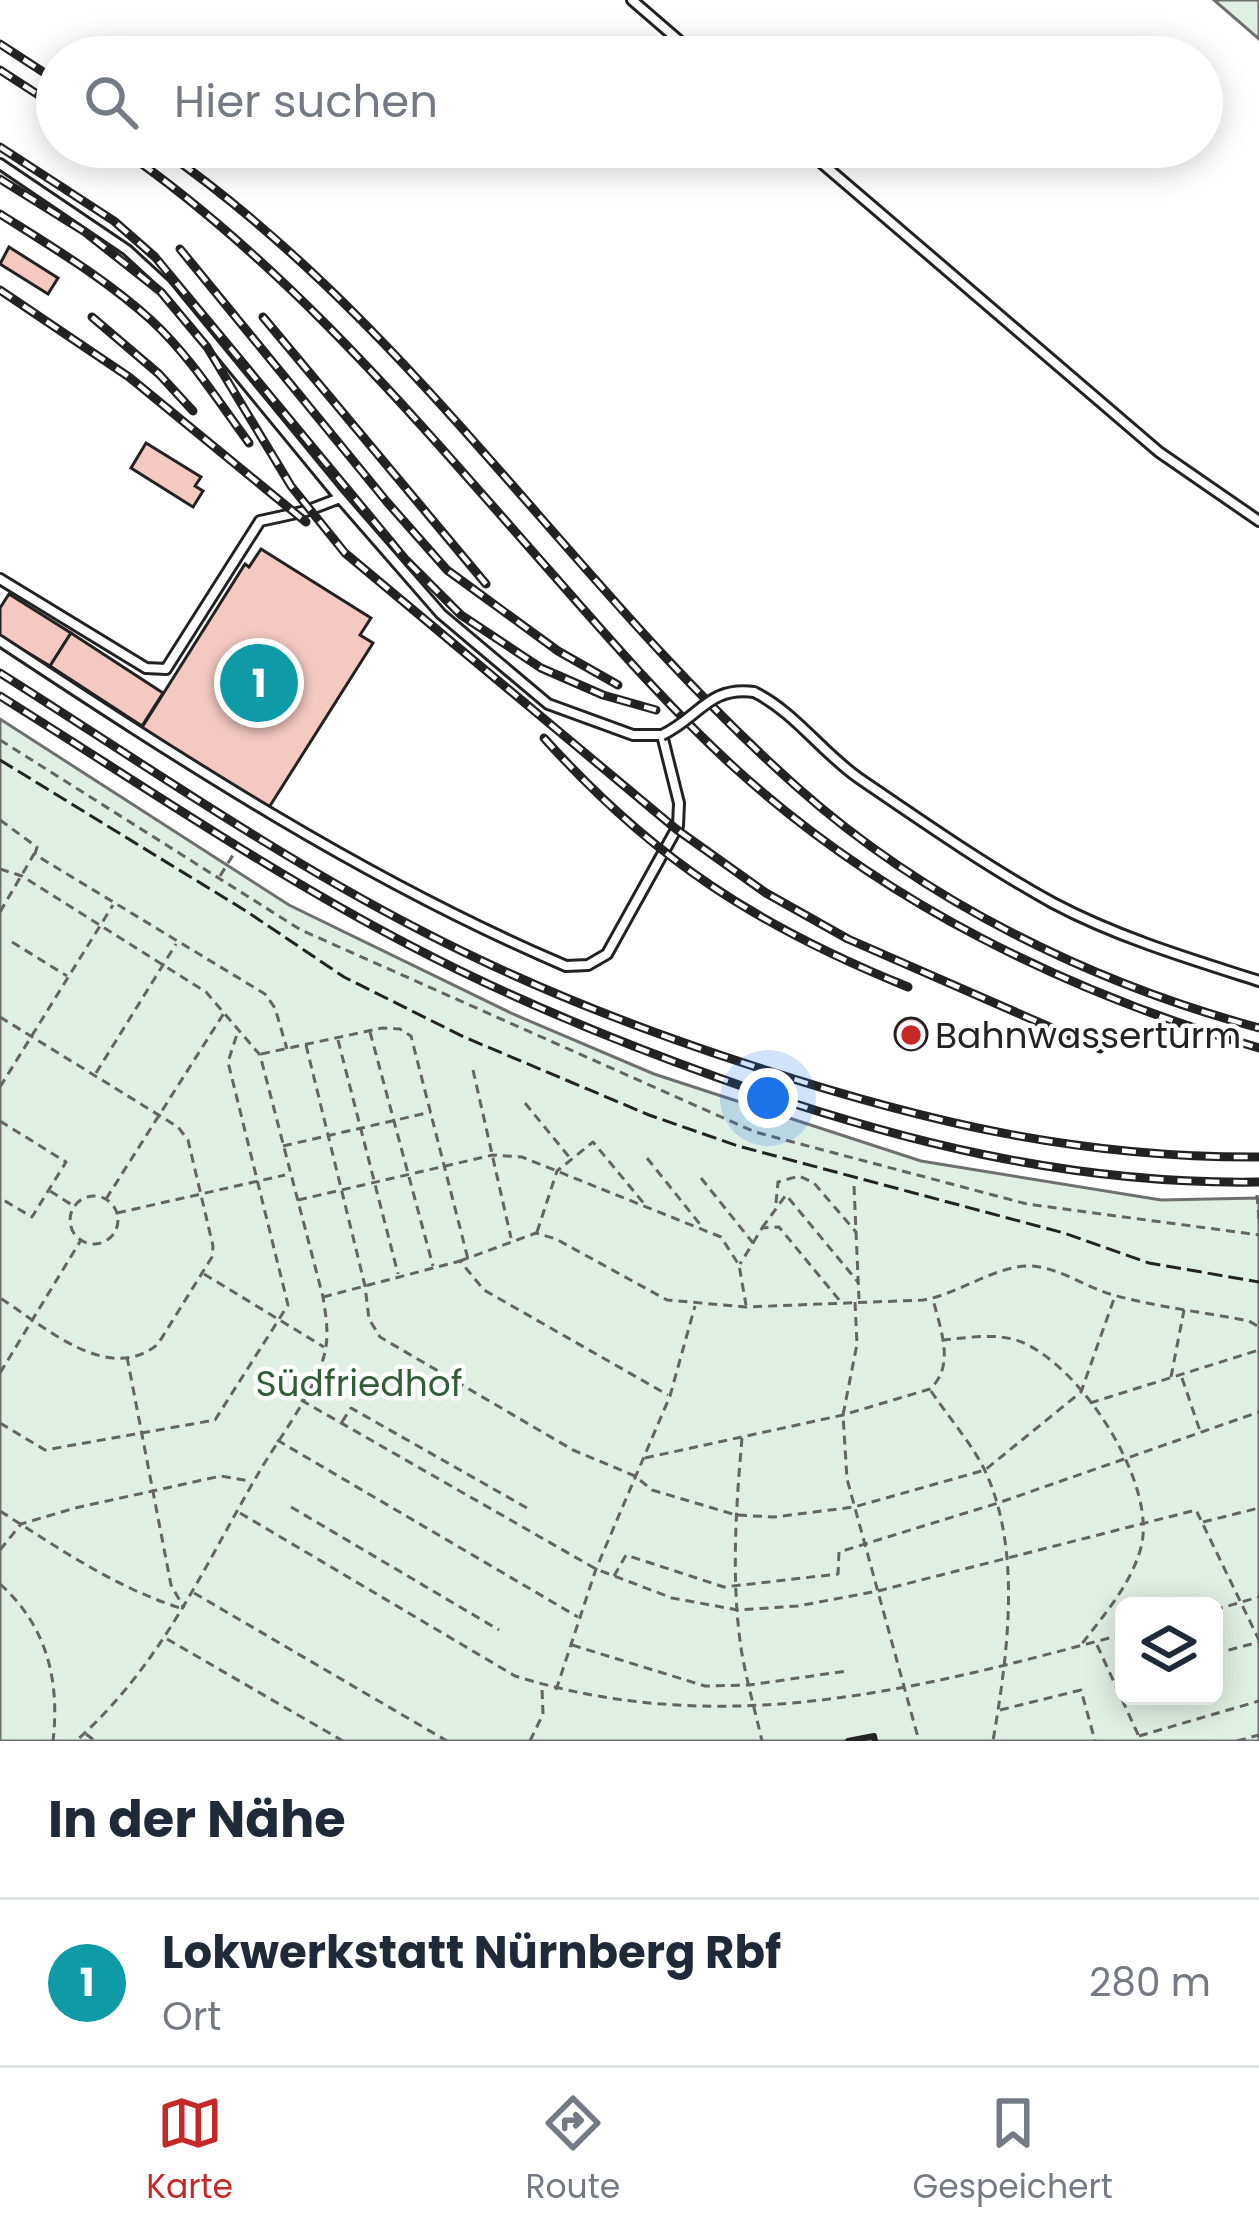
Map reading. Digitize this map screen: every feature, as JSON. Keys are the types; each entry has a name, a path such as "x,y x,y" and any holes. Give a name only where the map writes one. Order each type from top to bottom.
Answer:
{"lane":[{"path":"632,0 674,36"},
{"path":"0,164 127,250 165,285 441,614 548,704 633,735 662,735 722,693 734,689 754,692 791,717 846,770 1057,905 1150,945 1259,981"},
{"path":"828,168 1159,452 1259,521"},
{"path":"0,579 146,668 166,669 260,521 340,498"},
{"path":"0,640 172,755 352,862 566,966 588,965 607,954 678,826 679,803 662,735"}],"path":[{"path":"0,740 301,930 755,1132 1027,1204 1259,1234"},
{"path":"0,820 37,848 0,912"},
{"path":"34,854 265,994 287,1048"},
{"path":"219,878 233,856"},
{"path":"0,869 22,876 206,992 260,1055 323,1297 326,1348 320,1368 185,1610 132,1685 76,1741"},
{"path":"0,1087 114,903"},
{"path":"95,1075 178,942"},
{"path":"12,943 69,977"},
{"path":"106,1199 225,1011"},
{"path":"0,1017 157,1113 188,1140 213,1246 212,1257 158,1344 148,1352 95,1356 0,1298"},
{"path":"0,1423 45,1450 141,1436 220,1416 279,1320 289,1297 228,1062 239,1029"},
{"path":"260,1055 369,1031 400,1029 411,1036 468,1259"},
{"path":"369,1031 433,1268"},
{"path":"338,1038 399,1277"},
{"path":"305,1045 365,1286 369,1319 387,1344 573,1450 635,1476 652,1490 736,1515 774,1517 854,1507 985,1470 1081,1391 1115,1296"},
{"path":"473,1070 511,1239"},
{"path":"525,1103 572,1160"},
{"path":"282,1147 431,1112"},
{"path":"0,1121 65,1162 32,1217 0,1198"},
{"path":"536,1233 557,1171 593,1142 648,1207"},
{"path":"296,1201 493,1155 522,1157 721,1237 739,1265 746,1307"},
{"path":"647,1158 704,1230"},
{"path":"118,1214 288,1174"},
{"path":"776,1209 778,1182 799,1175 814,1183 856,1232"},
{"path":"701,1178 753,1243"},
{"path":"854,1186 857,1345 843,1415 854,1507 919,1741"},
{"path":"48,1190 75,1207"},
{"path":"739,1265 786,1195 858,1282"},
{"path":"1257,1195 1259,1220"},
{"path":"89,1197 106,1199 118,1214 109,1239 100,1243 81,1240 71,1225 75,1207 89,1197"},
{"path":"762,1228 779,1227 840,1301"},
{"path":"323,1297 468,1259 536,1233 556,1239 667,1300 695,1304 746,1307 933,1298 1011,1269 1032,1266 1115,1296 1249,1321 1259,1327"},
{"path":"0,1372 81,1240"},
{"path":"460,1261 484,1290 670,1396"},
{"path":"202,1273 326,1348"},
{"path":"643,1458 843,1415 930,1389 946,1364 933,1298"},
{"path":"556,1690 596,1569 670,1396 695,1304"},
{"path":"1170,1379 1184,1309"},
{"path":"943,1340 1014,1339 1037,1350 1081,1391 1121,1445 1142,1524 1142,1548 1123,1588 1080,1646"},
{"path":"1090,1403 1259,1350"},
{"path":"127,1357 171,1585 185,1610"},
{"path":"1181,1376 1200,1432"},
{"path":"930,1389 985,1470 998,1503 1006,1559 1005,1668 993,1741"},
{"path":"301,1400 596,1569 672,1598 738,1610 798,1606 878,1591 1196,1510 1259,1641 1223,1651"},
{"path":"341,1424 352,1408 526,1508"},
{"path":"614,1576 626,1555 724,1587 838,1574 839,1552 998,1503 1259,1412"},
{"path":"742,1436 736,1515 738,1610 763,1741"},
{"path":"278,1440 579,1618"},
{"path":"0,1550 21,1525 221,1476 253,1482"},
{"path":"292,1508 500,1630"},
{"path":"1202,1522 1259,1508"},
{"path":"0,1511 135,1594 185,1610"},
{"path":"238,1512 439,1634 542,1687 620,1705 694,1713"},
{"path":"0,1584 28,1618 52,1664 58,1701 53,1741"},
{"path":"192,1592 447,1741"},
{"path":"1223,1608 1259,1597"},
{"path":"838,1706 1005,1668 1115,1636"},
{"path":"166,1638 343,1741"},
{"path":"1095,1642 1115,1682"},
{"path":"570,1645 705,1686 847,1671"},
{"path":"530,1741 543,1714 542,1687"},
{"path":"998,1710 1081,1690 1095,1741"},
{"path":"1125,1705 1140,1739 1259,1701"},
{"path":"85,1733 95,1741"},
{"path":"1238,1741 1259,1735"}],"green space":[{"path":"1214,0 1259,0 1259,39"},
{"name":"Südfriedhof","path":"0,719 289,905 513,1014 654,1074 921,1161 1161,1200 1259,1198 1259,1741 0,1741"}],"building":[{"path":"9,247 58,278 48,294 0,264"},
{"path":"146,443 201,477 195,486 203,491 193,507 131,468"},
{"path":"261,549 371,618 360,635 373,643 268,809 141,729 245,564 249,567"},
{"path":"9,594 71,633 50,666 0,636 0,608"},
{"path":"71,633 163,693 142,726 50,666"},
{"name":"Bahnwasserturm","path":"911,1018 922,1023 927,1034 922,1045 911,1050 900,1045 895,1034 900,1023"}],"railway":[{"path":"0,44 36,67"},
{"path":"0,70 36,93"},
{"path":"0,147 114,221 155,257 406,560 461,615 541,668 603,695 656,710"},
{"path":"146,168 296,294 666,700 793,817 916,902 981,938 1118,1000 1259,1048"},
{"path":"185,168 249,217 333,293 412,373 715,708 847,829 900,867 1014,934 1134,988 1259,1028"},
{"path":"0,179 85,232 161,292 207,347 291,486 345,553 676,829 766,893 848,939 1100,1049"},
{"path":"0,214 97,277 151,320 191,364 249,443"},
{"path":"180,249 447,570 558,651 618,685"},
{"path":"0,290 129,377 306,522"},
{"path":"92,317 159,374 193,411"},
{"path":"263,317 486,584"},
{"path":"0,673 364,900 499,969 625,1021 817,1086 941,1120 1127,1151 1259,1157"},
{"path":"0,696 358,917 486,983 640,1049 785,1101 984,1155 1120,1176 1259,1182"},
{"path":"544,738 626,819 710,885 803,939 908,987"}],"fence":[{"path":"0,760 344,977 464,1037 649,1115 738,1146 1064,1233 1149,1263 1259,1282"}],"wall":[{"path":"848,1741 874,1736 875,1741"}],"place":[{"name":"Lokwerkstatt Nürnberg Rbf","path":"259,683"},
{"name":"Bahnwasserturm","path":"911,1035"}]}
